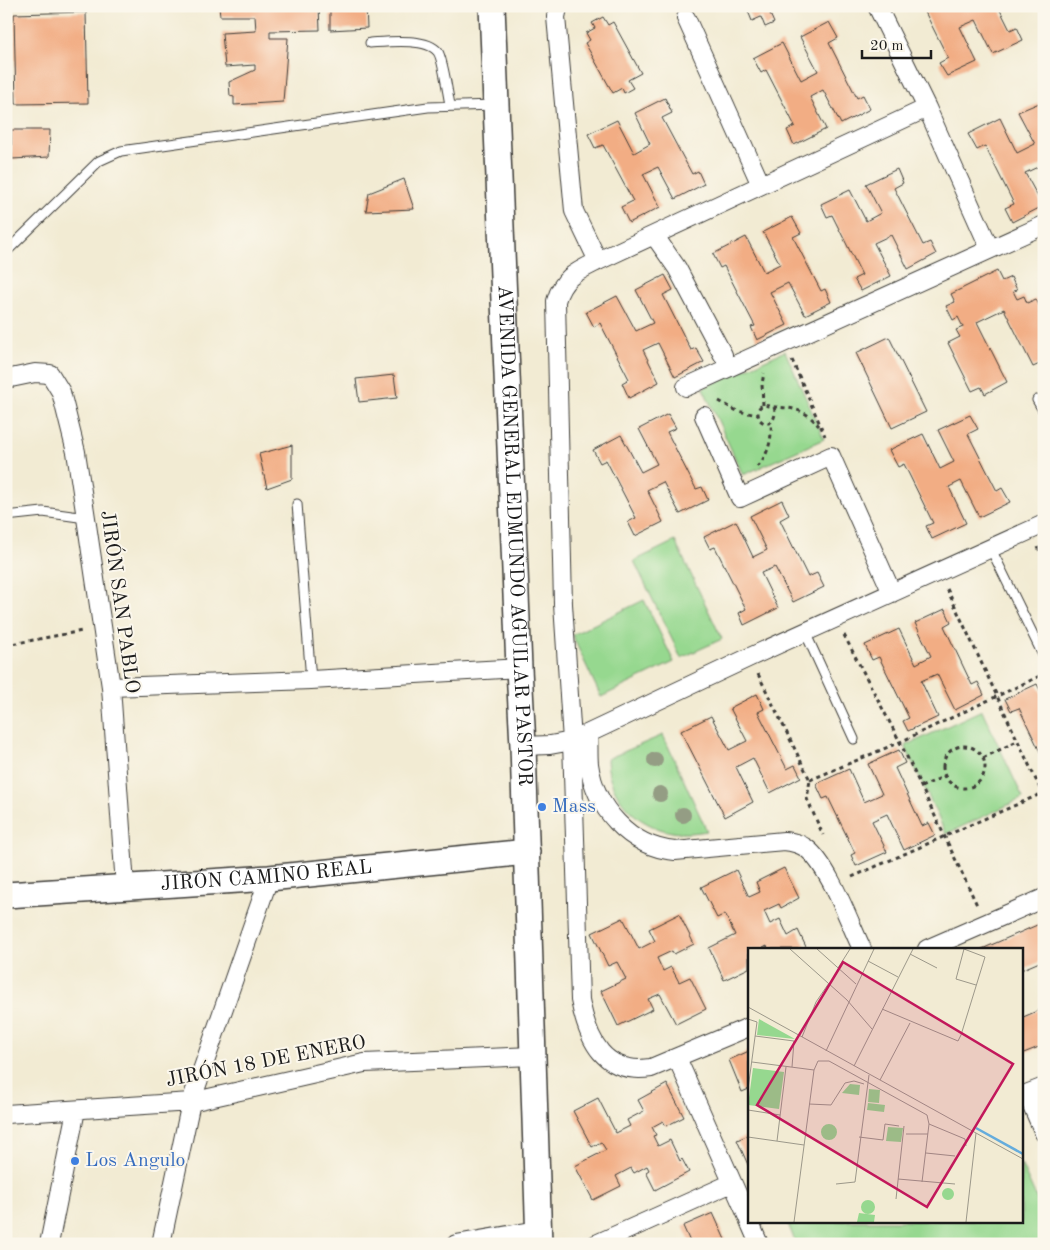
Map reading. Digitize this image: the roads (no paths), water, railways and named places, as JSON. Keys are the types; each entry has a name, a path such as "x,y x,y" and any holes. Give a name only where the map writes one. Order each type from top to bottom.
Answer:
{"street":[{"name":"AVENIDA GENERAL EDMUNDO AGUILAR PASTOR","path":"492,6 527,852 538,1237"},
{"path":"560,6 556,17 574,211 598,261"},
{"path":"877,6 927,108 990,249"},
{"path":"686,18 761,185"},
{"path":"748,1026 651,1068 639,1070 626,1069 604,1056 596,1046 583,1015 580,1000 572,741 563,604 556,301 564,283 573,274 927,108"},
{"path":"693,384 1044,224"},
{"path":"654,235 676,268 723,355"},
{"name":"JIRÓN SAN PABLO","path":"6,379 34,373 50,374 61,392 76,452 111,687 125,886"},
{"path":"704,416 740,498 831,456 892,593"},
{"path":"523,746 550,745 572,741 750,657 1044,524"},
{"path":"111,687 311,680 518,668"},
{"path":"588,734 589,765 597,790 612,817 633,837 647,845 662,850 675,851 784,841 805,847 819,861 833,886 862,948"},
{"name":"JIRÓN CAMINO REAL","path":"6,895 269,878 527,852"},
{"path":"161,1244 191,1102 269,878"},
{"path":"929,948 1044,898"},
{"name":"JIRÓN 18 DE ENERO","path":"6,1114 191,1102 364,1063 533,1056"},
{"path":"676,1058 748,1217"},
{"path":"1044,1086 1024,1095 1044,1133"},
{"path":"49,1244 76,1110"},
{"path":"596,1244 732,1183"},
{"path":"750,1222 759,1244"},
{"path":"456,1244 538,1237"}],"lane":[{"path":"370,42 418,42 428,44 438,52 450,105"},
{"path":"6,252 99,161 120,151 428,107 496,105"},
{"path":"1037,400 1044,412"},
{"path":"298,504 311,680"},
{"path":"6,516 43,512 86,518"},
{"path":"991,549 1044,657"},
{"path":"805,632 854,739"}],"place":[{"name":"Mass","path":"542,807"},
{"name":"Los Angulo","path":"75,1161"}]}
